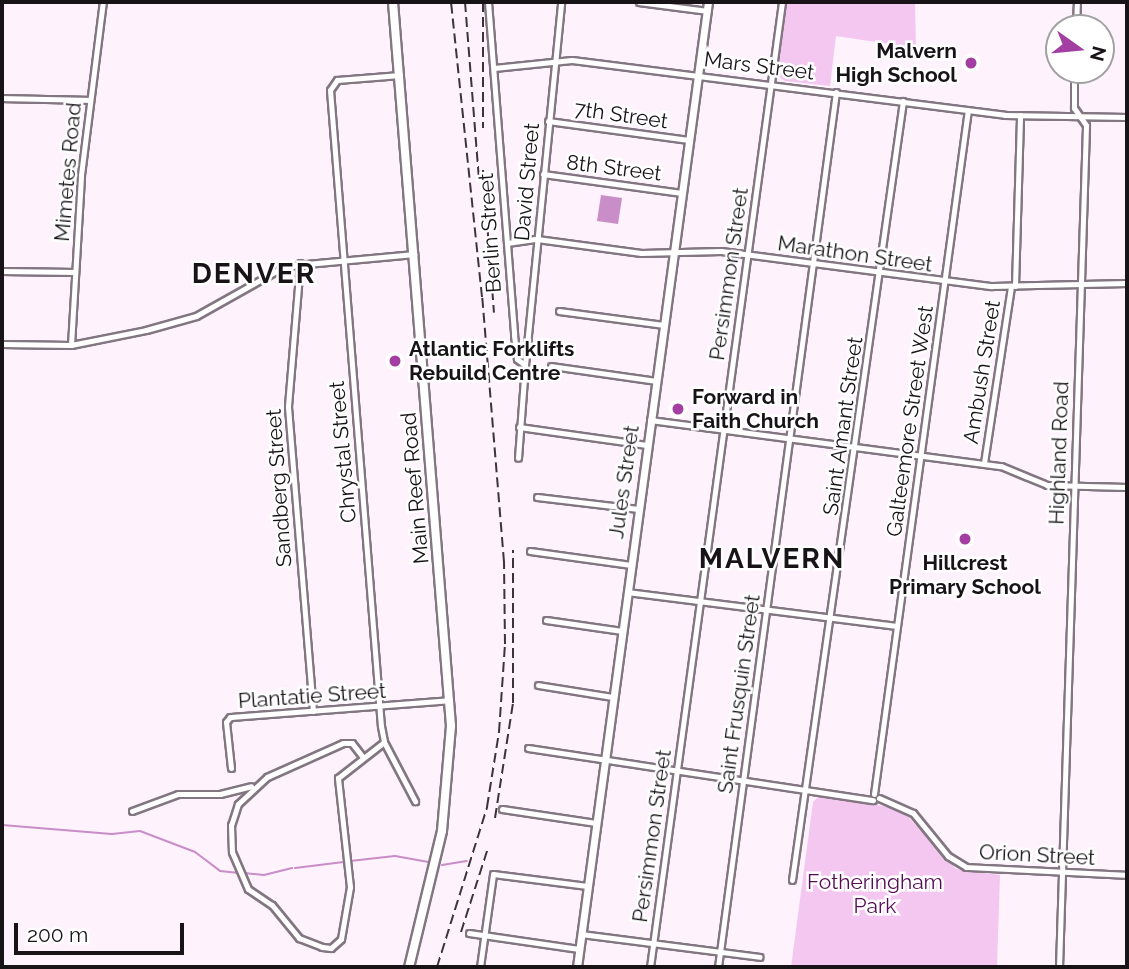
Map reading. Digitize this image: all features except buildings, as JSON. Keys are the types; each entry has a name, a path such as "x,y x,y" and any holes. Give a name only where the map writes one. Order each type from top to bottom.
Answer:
{"main road":[{"name":"Main Reef Road","path":"393,2 449,700 448,791 433,878 409,967"},
{"name":"Jules Street","path":"577,967 707,6"}],"street":[{"name":"Mimetes Road","path":"71,345 89,100 103,2"},
{"name":"Berlin Street","path":"488,2 517,354 525,365 518,458"},
{"name":"David Street","path":"525,365 561,2"},
{"path":"639,2 707,6"},
{"name":"Persimmon Street","path":"650,967 782,2"},
{"name":"Mars Street","path":"494,68 554,61 771,82 968,110 1020,115 1127,117"},
{"name":"Chrystal Street","path":"400,75 337,80 330,93 379,706 384,742 415,801"},
{"name":"Highland Road","path":"1059,967 1086,125 1073,106 1074,84"},
{"name":"Saint Frusquin Street","path":"718,967 836,92"},
{"path":"2,98 89,100"},
{"name":"Saint Amant Street","path":"792,880 833,618 903,101"},
{"name":"Galteemore Street West","path":"876,798 968,110"},
{"name":"Ambush Street","path":"984,463 1013,286 1020,115"},
{"name":"7th Street","path":"548,121 689,140"},
{"name":"8th Street","path":"543,174 682,193"},
{"name":"Marathon Street","path":"507,243 537,239 641,253 674,251 747,254 944,282 1013,286 1127,283"},
{"path":"2,344 71,345 187,319 250,282 300,263 414,254"},
{"name":"Sandberg Street","path":"300,263 288,415 313,711"},
{"path":"2,271 75,272"},
{"path":"559,311 664,325"},
{"path":"551,366 656,381"},
{"path":"650,420 984,463 1012,469 1043,484 1127,487"},
{"path":"519,426 647,445"},
{"path":"537,497 638,509"},
{"path":"530,551 631,565"},
{"path":"627,592 897,626"},
{"path":"546,620 622,631"},
{"path":"538,685 613,697"},
{"name":"Plantatie Street","path":"231,768 227,719 449,700"},
{"path":"254,786 235,809 230,836 244,882 302,940 331,948 342,937 350,887 338,780 362,756 384,742"},
{"path":"132,811 178,794 220,794 254,786 343,743 352,743 362,756"},
{"name":"Orion Street","path":"528,748 677,772 876,798 913,813 942,850 961,866 1127,875"},
{"path":"502,809 596,822"},
{"path":"480,967 491,875 587,886"},
{"path":"469,933 579,949"},
{"path":"581,934 760,957"}],"green space":[{"path":"786,2 915,2 916,48 836,36 830,86 785,81 776,75"},
{"name":"Fotheringham Park","path":"819,796 902,810 956,869 1000,875 997,967 791,967 813,802"}],"shaded area":[{"path":"601,195 622,198 618,224 597,221"}],"waterway":[{"path":"2,825 112,834 140,831 195,852 220,871 239,873"},
{"path":"350,861 395,856 428,862"},
{"path":"442,865 467,861"},
{"path":"295,868 344,862"},
{"path":"244,873 264,875 292,868"}],"railway":[{"path":"437,967 487,807 499,732 505,644 504,562 482,297 451,2"},
{"path":"465,2 479,180"},
{"path":"483,2 483,128"},
{"path":"483,170 494,313"},
{"path":"495,818 513,703 513,550"},
{"path":"461,932 488,848"}],"place":[{"name":"Malvern High School","path":"971,63"},
{"name":"Atlantic Forklifts Rebuild Centre","path":"395,361"},
{"name":"Forward in Faith Church","path":"678,409"},
{"name":"Hillcrest Primary School","path":"965,539"}],"district":[{"name":"DENVER","path":"254,274"},
{"name":"MALVERN","path":"772,559"}]}
